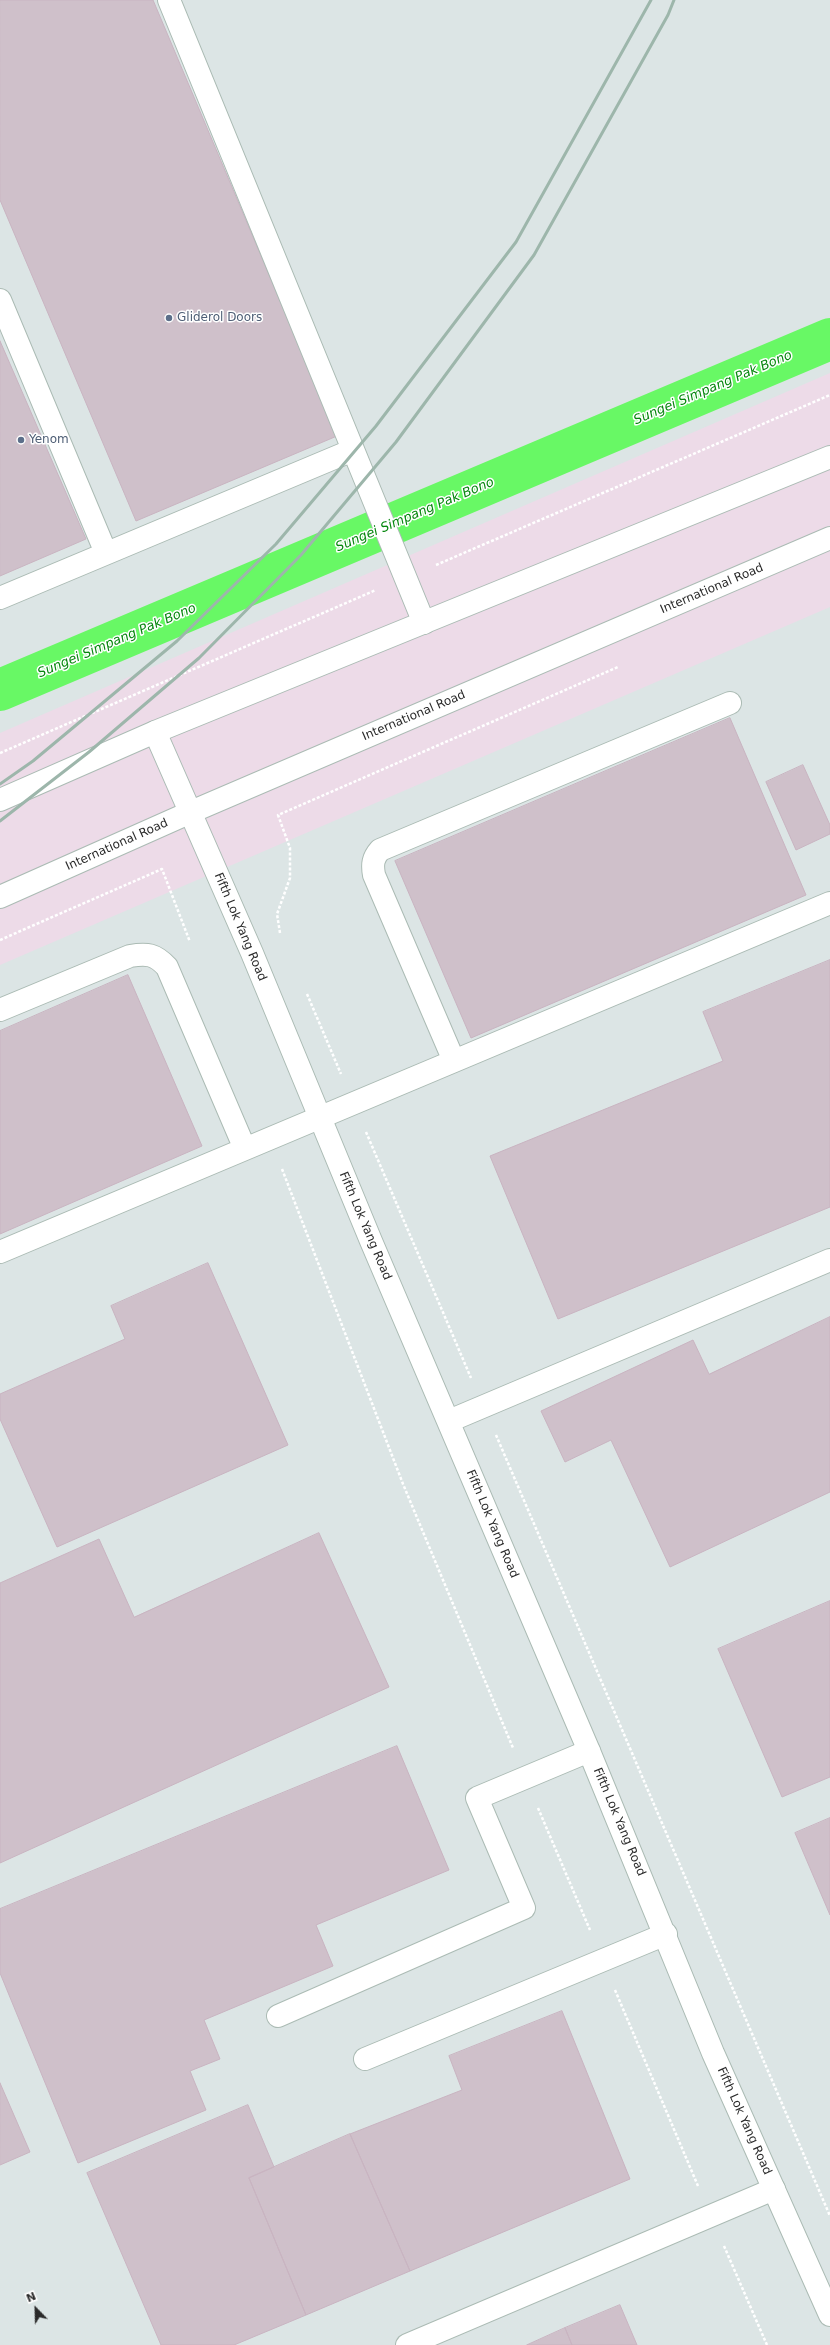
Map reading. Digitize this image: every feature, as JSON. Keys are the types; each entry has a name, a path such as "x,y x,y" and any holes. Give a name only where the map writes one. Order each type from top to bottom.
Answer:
{"main road":[{"path":"169,0 424,623"},
{"path":"0,300 106,553"},
{"path":"0,598 354,452"},
{"path":"0,800 156,732 830,457"},
{"name":"International Road","path":"0,897 191,812 830,538"},
{"path":"454,1061 374,874 372,865 375,856 380,850 730,702"},
{"name":"Fifth Lok Yang Road","path":"156,732 589,1751 666,1934 713,2053 830,2315"},
{"path":"0,1252 830,903"},
{"path":"0,1010 130,956 146,953 159,958 167,967 246,1149"},
{"path":"449,1421 830,1260"},
{"path":"278,2016 524,1908 477,1798 525,1776 589,1751"},
{"path":"365,2059 666,1934"},
{"path":"407,2345 774,2189"}],"path":[{"path":"283,940 277,914 290,878 290,848 278,815 619,666"},
{"path":"0,940 162,869 191,947"},
{"path":"305,990 830,2216"},
{"path":"270,1139 403,1484 711,2216 767,2345"}],"shaded area":[{"path":"0,0 830,0 830,373 0,733"},
{"path":"830,607 830,2345 0,2345 0,965"}],"building":[{"name":"Gliderol Doors","path":"0,0 153,0 337,436 136,521 0,200"},
{"name":"Yenom","path":"0,341 86,539 0,576"},
{"path":"730,718 806,895 471,1038 395,861"},
{"path":"803,765 830,825 830,834 796,850 766,782"},
{"path":"830,960 830,1207 558,1319 490,1156 723,1061 703,1012"},
{"path":"128,975 202,1146 0,1234 0,1031"},
{"path":"208,1263 288,1445 57,1547 0,1419 0,1394 125,1339 111,1306"},
{"path":"830,1317 830,1492 670,1567 611,1440 565,1462 541,1411 693,1340 709,1374"},
{"path":"319,1533 389,1687 0,1863 0,1583 99,1539 134,1617"},
{"path":"830,1601 830,1777 782,1797 718,1649"},
{"path":"397,1746 449,1870 316,1925 333,1966 204,2020 220,2059 190,2071 206,2110 78,2163 0,1973 0,1909"},
{"path":"830,1818 830,1915 795,1833"},
{"path":"562,2011 630,2179 410,2271 350,2134 462,2090 449,2056"},
{"path":"0,2083 30,2152 0,2165"},
{"path":"248,2105 274,2167 249,2178 306,2315 234,2345 161,2345 87,2173"},
{"path":"350,2134 410,2271 306,2315 249,2178"},
{"path":"620,2305 637,2345 572,2345 565,2328"},
{"path":"565,2328 572,2345 527,2345"}],"waterway":[{"name":"Sungei Simpang Pak Bono","path":"0,690 830,339"}],"railway":[{"path":"0,784 33,761 177,641 276,544 376,426 516,242 651,0"},
{"path":"0,821 89,752 199,658 301,555 396,442 534,255 668,15 674,0"}],"place":[{"name":"Gliderol Doors","path":"169,318"},
{"name":"Yenom","path":"21,440"}]}
